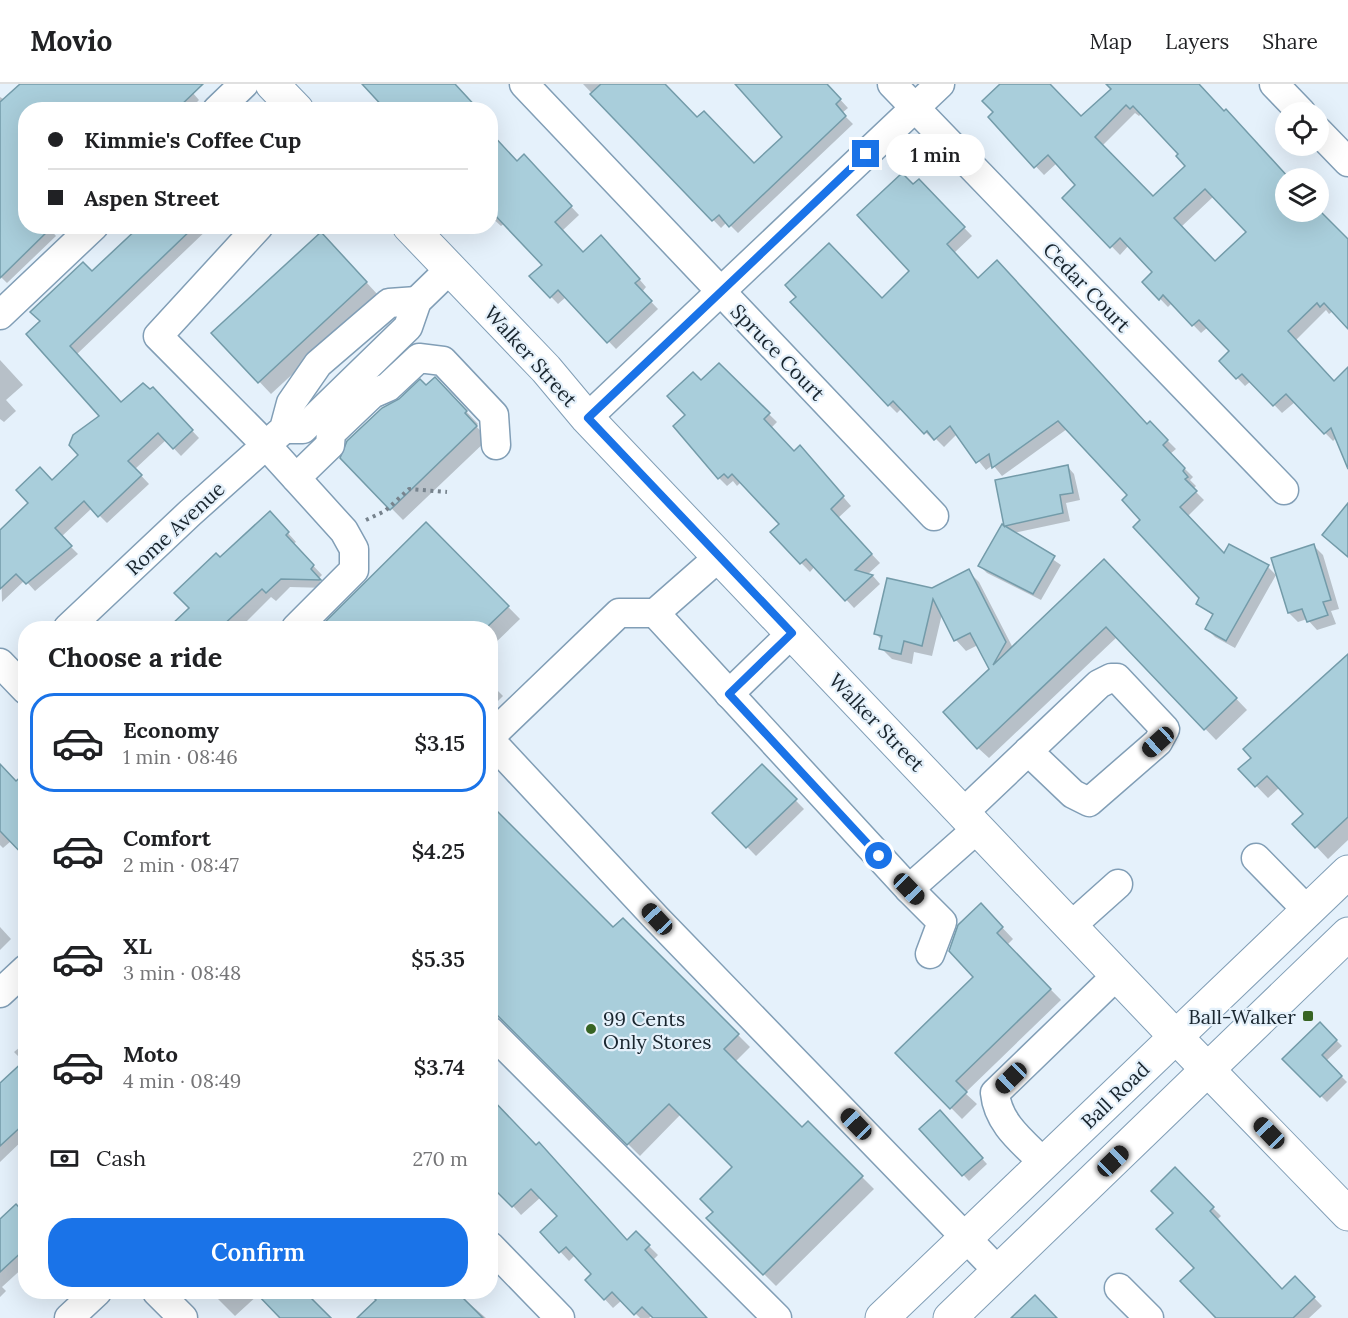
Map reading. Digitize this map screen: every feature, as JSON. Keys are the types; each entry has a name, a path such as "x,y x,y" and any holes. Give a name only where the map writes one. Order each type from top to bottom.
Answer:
{"main road":[{"path":"272,84 289,102"},
{"name":"Walker Street","path":"417,234 546,369 588,418 1117,975 1348,1214"},
{"name":"Ball Road","path":"882,1318 1348,872"},
{"path":"950,1318 1348,934"}],"street":[{"path":"225,102 244,84"},
{"name":"Spruce Court","path":"524,84 934,516"},
{"name":"Cedar Court","path":"892,84 1284,490"},
{"path":"588,418 940,84"},
{"path":"1274,84 1291,102"},
{"path":"1329,142 1348,162"},
{"path":"0,315 86,234"},
{"path":"252,234 158,336 275,437 296,478 344,531 354,549 354,570 303,621"},
{"name":"Rome Avenue","path":"76,621 275,437 303,429 408,327 417,301 450,269"},
{"path":"296,478 328,448 331,433 372,394 388,387 419,358 443,361 494,415 496,445"},
{"path":"498,731 619,613 655,613 720,556"},
{"path":"655,613 942,922 930,954"},
{"path":"729,694 792,633"},
{"path":"909,889 1028,751 1099,684 1111,678 1117,678 1165,729 1158,742 1089,802 1073,794 1028,751"},
{"path":"498,748 657,919 999,1272"},
{"path":"1256,858 1307,910"},
{"path":"1071,926 1118,884"},
{"path":"1044,1163 1001,1119 995,1093 1117,975"},
{"path":"0,993 18,976"},
{"path":"498,1039 777,1318"},
{"path":"498,1254 560,1318"},
{"path":"1119,1288 1149,1318"},
{"path":"69,1318 89,1299"},
{"path":"164,1299 183,1318"}],"path":[{"path":"344,531 385,511 409,489 447,492"}],"building":[{"path":"20,84 203,84 184,102 18,102 18,234 45,234 0,278 0,102"},
{"path":"362,84 455,84 472,102 379,102"},
{"path":"601,84 665,84 697,117 704,111 754,163 782,137 735,84 827,84 841,99 836,104 846,116 729,227 719,215 712,221 590,94"},
{"path":"1000,84 1050,84 1081,116 1111,89 1106,84 1199,84 1224,111 1226,109 1280,168 1275,168 1275,222 1329,222 1329,220 1348,239 1348,329 1324,303 1320,307 1317,303 1288,331 1334,381 1348,367 1348,469 1331,428 1324,434 1286,394 1273,406 1242,374 1236,379 1219,361 1229,351 1199,320 1192,326 1163,295 1159,300 1142,282 1152,272 1120,238 1110,248 1062,198 1075,185 1048,155 1034,168 988,117 993,112 982,101","holes":["1126,105 1130,109 1133,106 1178,154 1176,156 1185,166 1153,196 1095,137","1205,189 1246,232 1215,261 1174,218"]},
{"path":"498,141 517,161 524,154 572,206 555,222 583,252 601,235 640,279 635,283 652,301 607,343 558,290 550,298 529,276 542,265 498,218"},
{"path":"902,173 913,184 919,179 965,227 947,244 978,278 997,260 1147,424 1150,421 1168,440 1163,445 1185,468 1183,471 1188,477 1185,479 1197,491 1180,507 1224,553 1229,544 1269,565 1226,641 1205,629 1213,614 1196,604 1199,598 1133,527 1140,520 1122,500 1127,495 1058,421 992,468 989,454 976,463 950,426 934,440 927,431 924,434 893,401 888,406 790,302 796,297 785,285 829,243 882,298 909,271 857,215"},
{"path":"131,234 187,234 70,346 121,402 143,383 150,389 153,387 193,430 173,449 158,433 128,461 142,475 98,517 84,501 55,528 72,546 26,584 16,574 0,589 0,530 28,503 16,490 40,467 52,480 78,455 69,445 73,435 99,416 26,334 40,321 30,312 83,262 92,271"},
{"path":"319,234 323,234 367,282 258,383 211,333"},
{"path":"719,363 770,413 764,419 794,451 800,445 844,496 831,509 872,554 855,570 873,575 845,601 806,559 800,564 770,532 779,524 732,474 728,478 724,474 718,479 673,426 685,415 667,396 693,372 701,380"},
{"path":"435,377 467,411 465,413 477,426 390,510 340,458 347,441 382,408 399,399 420,379 426,385"},
{"path":"1068,465 1073,493 1060,495 1063,513 1005,526 1055,556 1033,594 978,566 1002,524 1004,526 995,480"},
{"path":"1348,503 1348,557 1322,535"},
{"path":"270,511 289,532 286,535 314,565 311,569 321,580 281,579 266,593 262,589 228,621 175,621 189,608 174,593 216,553 220,557"},
{"path":"426,522 509,606 493,621 326,621"},
{"path":"1314,544 1331,600 1323,602 1328,615 1307,622 1302,609 1288,613 1271,558"},
{"path":"1104,559 1237,698 1204,730 1106,627 977,749 943,712 989,669 970,633 954,641 933,599 922,646 904,641 901,654 879,649 882,636 874,634 887,578 932,588 969,569 1006,642 993,665"},
{"path":"1348,654 1348,817 1315,848 1292,824 1303,814 1267,776 1255,787 1238,769 1251,758 1243,749"},
{"path":"0,764 16,781 18,779 18,850 0,831"},
{"path":"762,764 797,799 746,848 712,813"},
{"path":"498,812 613,927 623,918 739,1034 724,1049 802,1127 808,1121 863,1176 763,1275 706,1218 713,1212 700,1199 732,1167 669,1104 627,1145 498,1016"},
{"path":"981,903 1003,927 997,933 1051,989 956,1081 967,1092 950,1109 895,1053 973,977 949,951 958,925"},
{"path":"1320,1022 1337,1040 1322,1055 1342,1076 1320,1097 1282,1059"},
{"path":"18,1066 18,1129 0,1146 0,1083"},
{"path":"498,1105 536,1145 539,1142 627,1240 636,1231 650,1245 645,1250 707,1318 653,1318 642,1307 634,1315 612,1292 604,1300 585,1280 591,1274 566,1247 559,1253 540,1232 557,1216 531,1189 512,1207 498,1193"},
{"path":"940,1110 983,1158 962,1176 919,1129"},
{"path":"1175,1167 1214,1207 1210,1211 1282,1289 1295,1276 1315,1297 1293,1318 1216,1318 1180,1281 1194,1268 1156,1229 1173,1213 1151,1191"},
{"path":"16,1204 18,1206 18,1255 0,1272 0,1219"},
{"path":"1035,1295 1057,1318 1011,1318"},
{"path":"262,1299 312,1299 331,1318 280,1318"},
{"path":"464,1299 483,1318 357,1318 376,1300"}],"place":[{"name":"Ball-Walker","path":"1308,1016"},
{"name":"99 Cents Only Stores","path":"591,1029"}],"route":[{"path":"866,154 588,418 792,633 729,694 879,856"}]}
